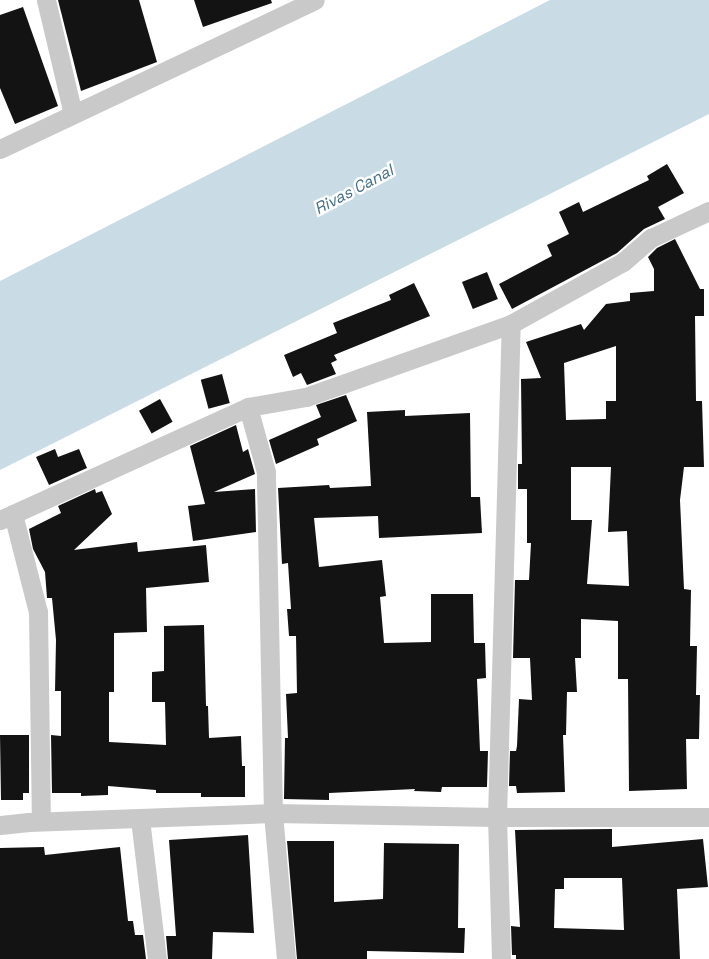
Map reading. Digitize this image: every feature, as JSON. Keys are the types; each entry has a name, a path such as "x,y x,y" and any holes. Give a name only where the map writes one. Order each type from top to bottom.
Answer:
{"street":[{"path":"46,0 73,114"},
{"path":"0,149 315,0"},
{"path":"41,821 38,612 6,517 248,407 306,397 511,324 623,262 651,238 709,211"},
{"path":"501,959 497,817 511,324"},
{"path":"248,407 266,472 273,813 286,959"},
{"path":"0,825 41,821 273,813 497,817 709,817"},
{"path":"140,819 157,959"}],"water":[{"name":"Rivas Canal","path":"550,0 709,0 709,114 0,470 0,281"}],"building":[{"path":"58,0 139,0 157,62 81,91"},
{"path":"194,0 271,0 272,3 203,27"},
{"path":"23,7 58,106 15,124 0,88 0,15"},
{"path":"667,164 684,193 658,207 665,219 644,229 617,253 512,309 499,284 552,256 547,245 569,234 559,212 579,202 583,212 649,180 647,176"},
{"path":"675,239 700,289 704,289 704,316 695,316 696,401 702,401 704,467 684,467 680,500 684,589 691,590 690,646 697,646 696,695 700,695 699,739 686,739 687,789 629,791 628,679 618,679 618,621 581,619 581,658 575,658 577,692 567,692 566,735 563,735 565,792 517,793 516,786 509,786 510,751 516,751 517,746 519,699 532,700 530,658 513,658 515,580 529,580 531,543 527,543 527,489 518,489 518,464 522,464 521,379 541,378 526,342 581,324 584,330 606,304 630,301 630,293 654,291 654,269 648,257 657,248","holes":["616,346 616,401 606,401 606,419 566,420 564,363","571,467 611,467 608,532 627,531 629,586 587,584 592,520 571,520"]},
{"path":"487,272 498,299 473,309 462,282"},
{"path":"414,283 430,316 334,355 337,360 331,363 336,374 307,385 301,373 293,377 284,355 337,333 333,323 391,300 389,295"},
{"path":"222,374 230,403 209,409 201,380"},
{"path":"346,395 357,421 317,439 319,445 276,464 269,440 321,417 316,405"},
{"path":"160,399 173,422 152,433 139,411"},
{"path":"405,410 405,416 470,413 471,497 480,497 482,533 379,538 378,516 314,518 319,567 382,560 386,596 380,597 384,643 431,642 431,594 473,594 474,643 485,643 486,678 477,679 480,751 488,751 487,787 442,787 441,792 414,791 415,789 329,793 329,800 284,799 285,738 288,738 286,694 297,693 296,636 289,636 287,609 291,609 288,563 282,564 278,488 329,485 330,488 371,486 367,412"},
{"path":"236,425 243,452 248,449 255,474 214,492 255,489 256,532 193,541 188,506 205,504 190,446"},
{"path":"55,449 58,457 79,449 87,468 49,485 36,457"},
{"path":"95,489 96,493 102,491 112,514 74,550 137,542 138,552 206,545 209,582 146,588 147,632 114,633 114,692 109,692 109,742 166,745 165,702 152,702 152,672 164,671 164,626 204,625 206,706 208,706 209,738 241,736 242,766 245,766 245,797 201,797 201,793 156,793 156,790 108,786 108,795 81,796 81,793 52,793 51,735 61,736 61,691 55,691 56,640 52,598 47,598 45,572 33,549 29,529 61,513 58,506"},
{"path":"0,735 29,735 29,793 23,793 23,800 1,800"},
{"path":"612,829 612,847 703,839 708,887 677,889 680,959 516,959 516,955 512,955 511,926 520,927 515,830","holes":["564,878 622,878 624,930 554,928 555,889 564,889"]},
{"path":"248,835 254,933 213,932 212,959 168,959 166,936 176,936 169,840"},
{"path":"287,841 334,841 334,902 383,899 384,843 459,844 458,928 465,928 464,953 367,951 367,959 297,959"},
{"path":"44,847 45,855 120,847 128,921 133,921 135,935 143,935 146,959 0,959 0,848"}]}
